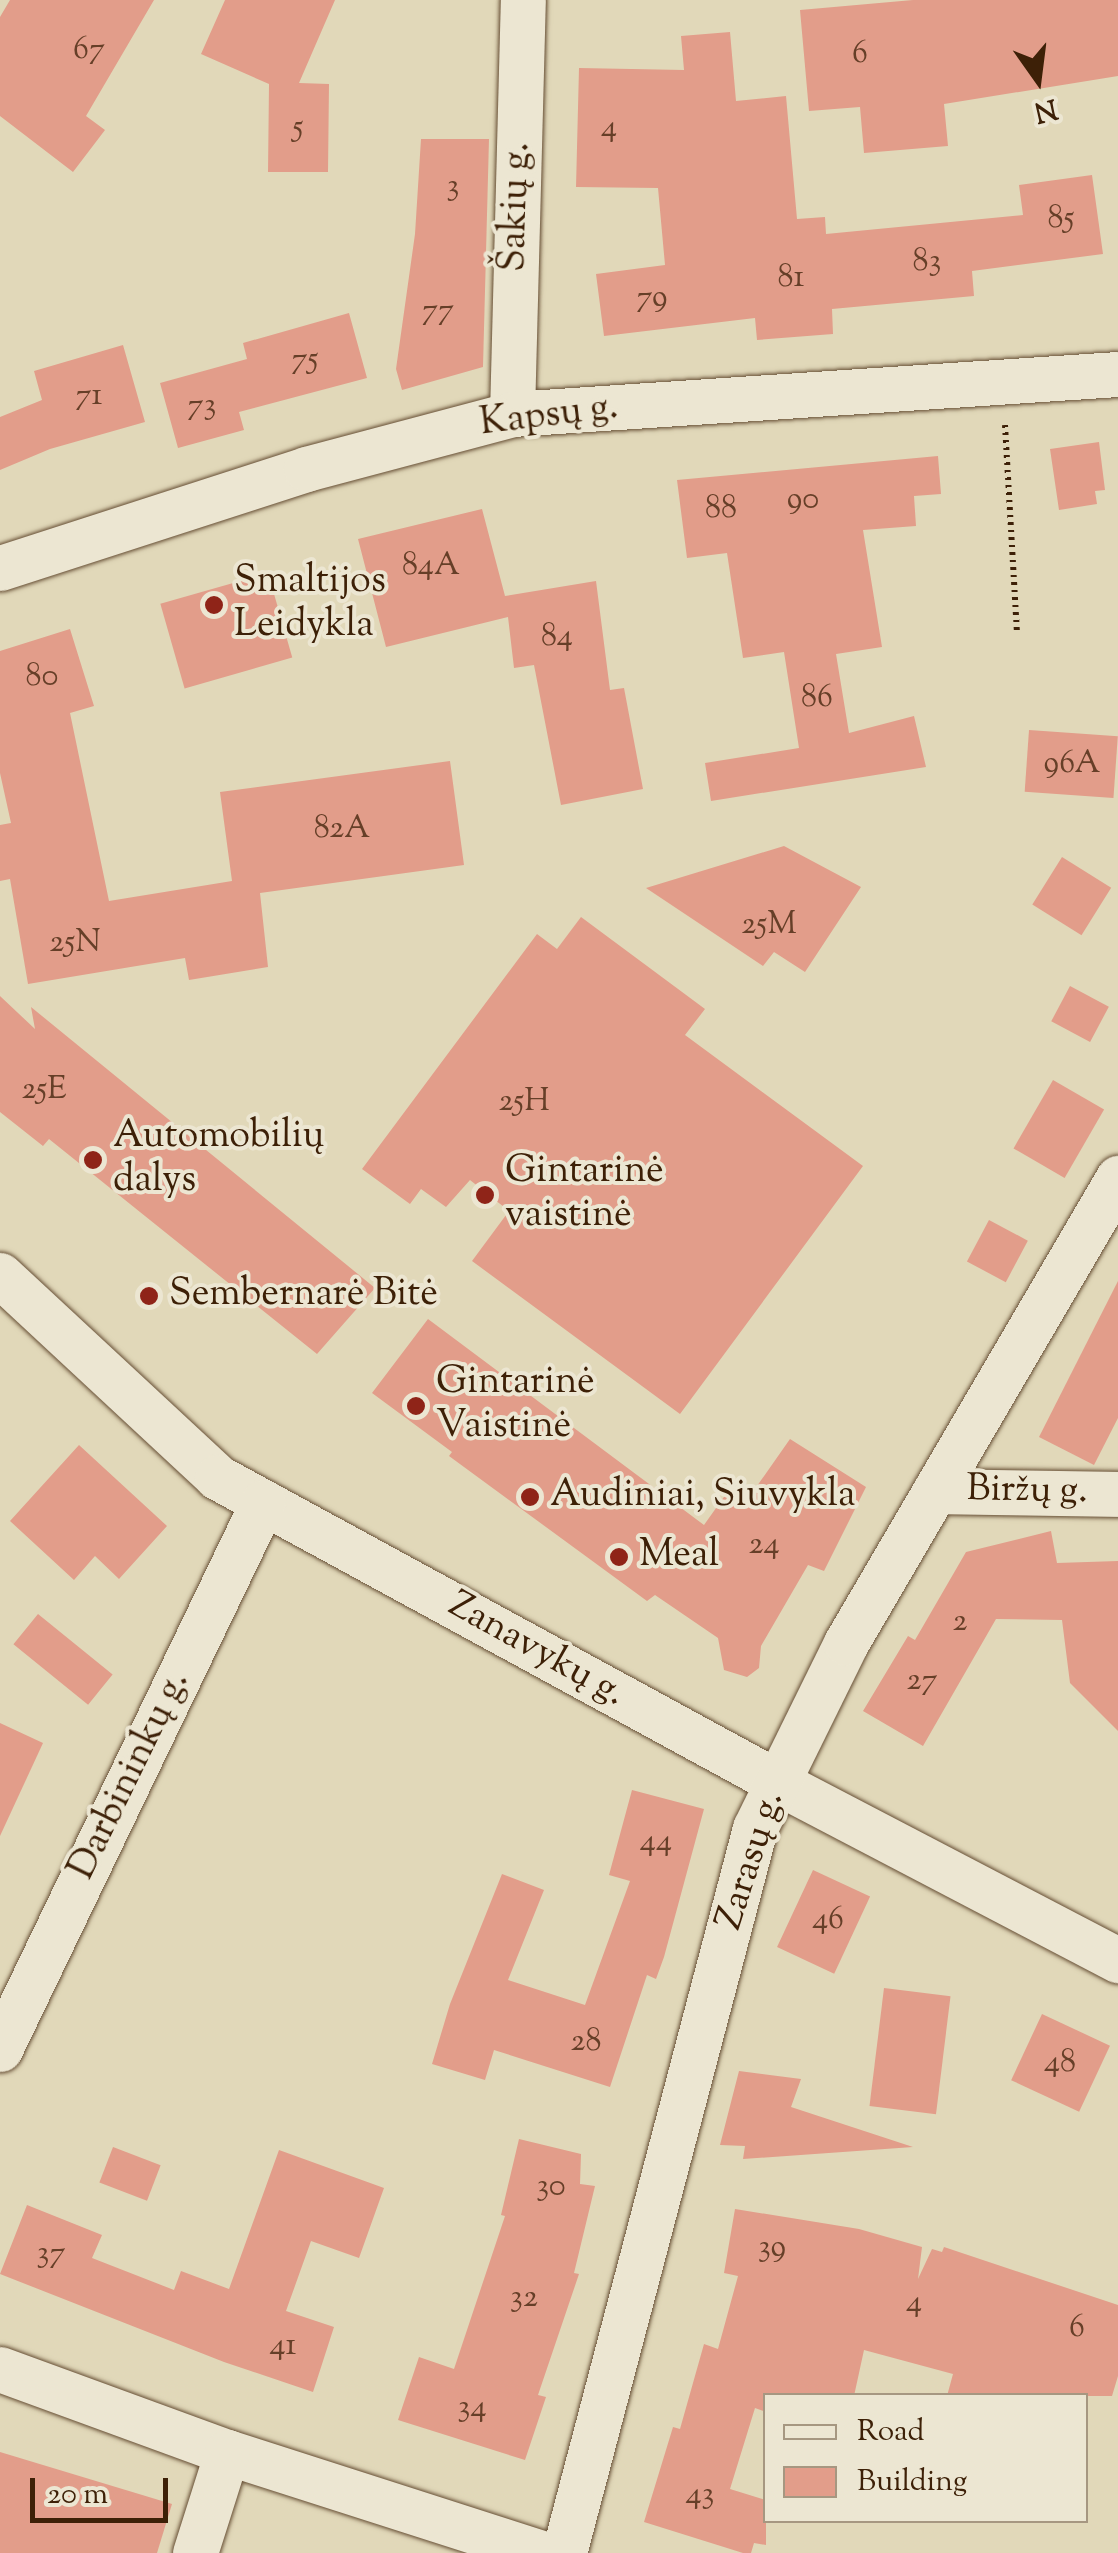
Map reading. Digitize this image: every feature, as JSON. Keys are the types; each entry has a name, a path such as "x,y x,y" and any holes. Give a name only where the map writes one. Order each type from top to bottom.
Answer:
{"street":[{"name":"Šakių g.","path":"512,414 522,0"},
{"name":"Kapsų g.","path":"0,568 306,469 512,414 1118,374"},
{"name":"Zarasų g.","path":"564,2553 754,1828 846,1643 1118,1178"},
{"name":"Zanavykų g.","path":"0,1275 217,1476 777,1782 1118,1960"},
{"name":"Biržų g.","path":"935,1491 1118,1494"},
{"name":"Darbininkų g.","path":"0,2049 263,1502"},
{"path":"0,2370 227,2452 542,2553"},
{"path":"195,2553 227,2452"}],"path":[{"path":"1003,382 1017,633"}],"building":[{"path":"10,0 154,0 86,116 105,130 73,172 0,116 0,17"},
{"path":"225,0 335,0 299,83 329,84 328,172 268,172 269,84 201,54"},
{"path":"913,0 1118,0 1118,76 944,104 948,146 864,153 860,107 809,111 800,10"},
{"path":"730,32 736,101 786,96 797,219 825,217 826,234 1023,215 1019,185 1092,175 1103,254 972,271 974,296 832,309 833,334 757,340 755,318 604,336 596,274 665,265 658,188 576,187 579,68 684,70 681,36"},
{"path":"421,139 489,139 483,367 402,390 396,369 415,234"},
{"path":"349,313 367,378 239,412 244,430 178,448 160,383 247,359 243,343"},
{"path":"123,345 145,422 50,449 0,470 0,417 42,400 34,371"},
{"path":"1099,442 1105,490 1095,491 1097,504 1059,510 1050,449"},
{"path":"938,456 941,494 914,496 916,526 863,530 882,647 836,654 849,733 914,716 926,767 711,801 705,763 799,748 784,652 743,658 727,553 687,558 677,480"},
{"path":"482,509 505,596 596,581 610,690 624,688 643,789 561,805 534,665 514,668 508,617 386,647 358,539"},
{"path":"268,573 292,658 185,688 160,604"},
{"path":"70,629 94,706 70,713 109,901 232,881 220,792 450,761 464,865 260,893 268,967 189,980 185,958 28,984 10,879 0,881 0,825 11,823 0,773 0,651"},
{"path":"1029,730 1118,736 1113,798 1025,792"},
{"path":"784,846 861,887 805,972 774,952 763,966 646,888"},
{"path":"1062,857 1111,888 1082,935 1032,904"},
{"path":"581,917 705,1009 685,1035 863,1166 680,1414 472,1261 509,1211 470,1180 446,1207 421,1189 410,1204 362,1169 537,934 557,949"},
{"path":"1070,986 1109,1007 1090,1042 1051,1021"},
{"path":"0,996 35,1029 31,1007 375,1288 317,1354 49,1139 43,1146 0,1112"},
{"path":"1053,1080 1104,1110 1065,1178 1014,1148"},
{"path":"989,1220 1028,1241 1006,1282 967,1261"},
{"path":"1118,1281 1118,1418 1094,1465 1039,1437"},
{"path":"428,1319 704,1525 726,1494 743,1506 790,1439 866,1487 824,1571 808,1565 761,1646 759,1668 747,1677 724,1670 718,1638 655,1595 647,1601 449,1456 452,1452 372,1393"},
{"path":"79,1445 167,1526 119,1579 95,1556 74,1580 10,1521"},
{"path":"1051,1531 1057,1563 1118,1561 1118,1731 1070,1683 1062,1620 996,1619 923,1746 863,1711 908,1636 915,1640 966,1552"},
{"path":"38,1614 113,1674 88,1705 13,1644"},
{"path":"0,1723 43,1743 0,1836"},
{"path":"632,1790 704,1809 664,1957 656,1979 647,1975 610,2087 494,2050 485,2080 432,2064 450,2004 502,1874 544,1890 508,1980 585,2005 630,1881 609,1875"},
{"path":"813,1870 870,1897 834,1974 777,1947"},
{"path":"884,1988 951,1996 936,2114 869,2106"},
{"path":"1042,2014 1110,2046 1079,2112 1011,2080"},
{"path":"739,2071 801,2079 791,2107 913,2147 743,2159 745,2146 720,2145"},
{"path":"519,2139 581,2154 580,2184 595,2186 574,2273 579,2274 538,2395 546,2397 525,2460 398,2420 419,2357 454,2369 505,2216 501,2215"},
{"path":"113,2147 161,2165 147,2201 99,2182"},
{"path":"279,2150 384,2188 359,2258 311,2241 286,2311 334,2327 313,2392 224,2362 0,2274 27,2205 102,2235 92,2258 174,2290 181,2271 229,2289"},
{"path":"735,2209 859,2229 922,2247 918,2279 932,2249 942,2252 944,2247 1118,2305 1118,2376 1112,2396 948,2393 953,2374 864,2350 855,2393 763,2393 763,2411 755,2408 730,2489 763,2499 766,2545 754,2543 751,2553 743,2553 644,2522 673,2427 680,2429 704,2344 718,2349 738,2276 724,2273"},
{"path":"0,2452 172,2504 157,2553 0,2553"}],"place":[{"name":"Smaltijos Leidykla","path":"214,605"},
{"name":"Automobilių dalys","path":"93,1160"},
{"name":"Gintarinė vaistinė","path":"485,1195"},
{"name":"Sembernarė Bitė","path":"149,1296"},
{"name":"Gintarinė Vaistinė","path":"416,1406"},
{"name":"Audiniai, Siuvykla","path":"530,1497"},
{"name":"Meal","path":"619,1557"}]}
